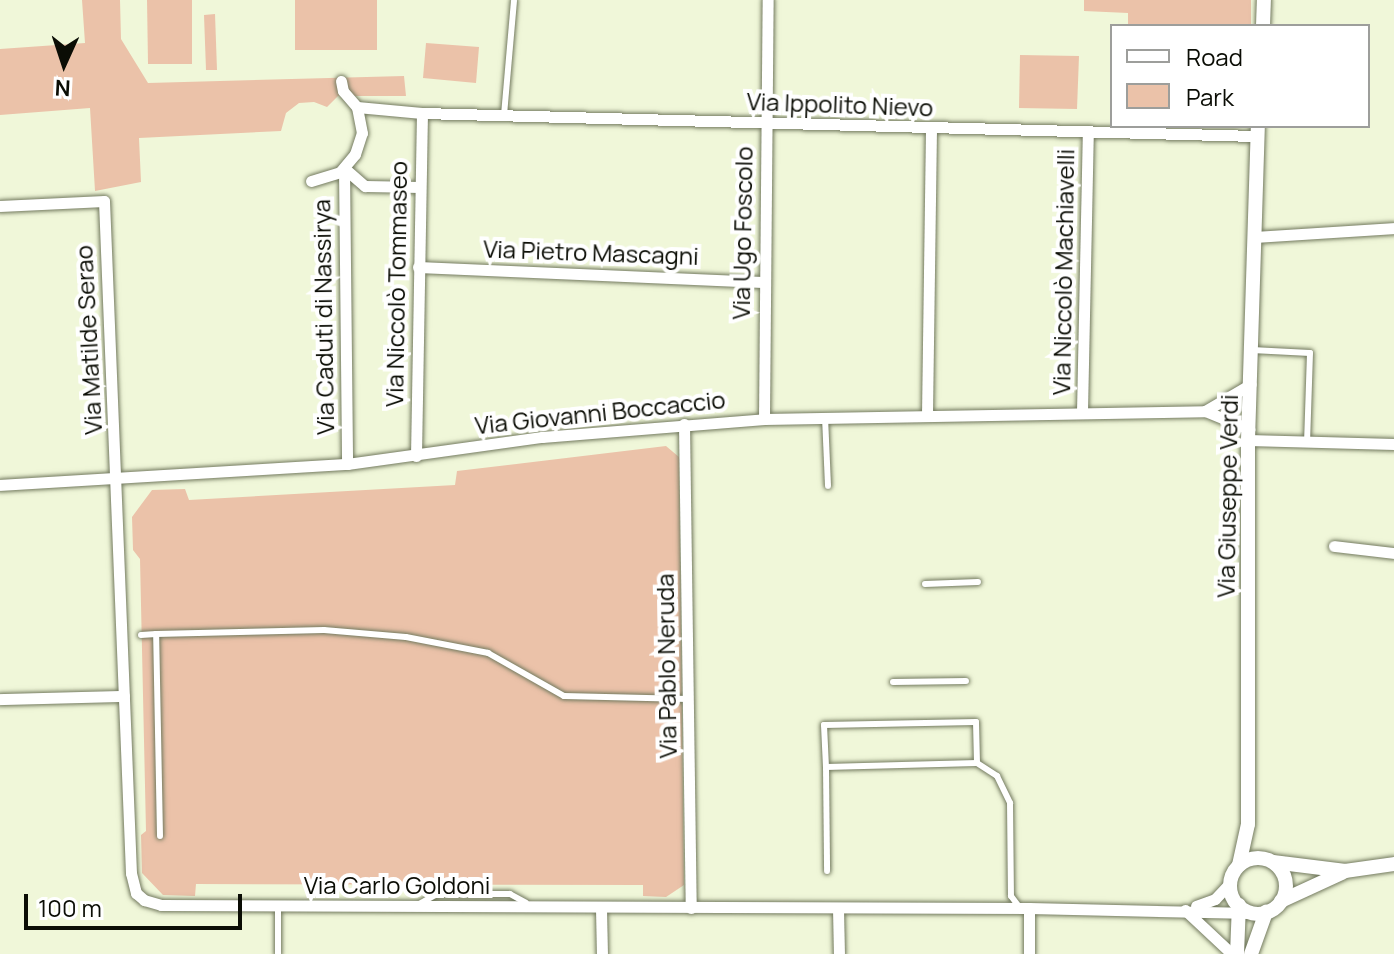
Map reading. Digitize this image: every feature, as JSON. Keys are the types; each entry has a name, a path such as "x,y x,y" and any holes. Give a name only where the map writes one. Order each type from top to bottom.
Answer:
{"street":[{"name":"Via Ugo Foscolo","path":"764,419 768,0"},
{"path":"1263,24 1264,0"},
{"path":"311,181 327,178 344,168 361,139 357,107 343,91 341,81"},
{"name":"Via Ippolito Nievo","path":"357,107 422,113 1088,134 1258,131"},
{"name":"Via Niccolò Tommaseo","path":"416,456 422,113"},
{"path":"927,415 931,129"},
{"name":"Via Giuseppe Verdi","path":"1239,865 1248,824 1248,435 1258,131"},
{"name":"Via Niccolò Machiavelli","path":"1082,411 1088,134"},
{"path":"344,168 365,186 420,187"},
{"name":"Via Caduti di Nassirya","path":"344,168 347,464"},
{"name":"Via Matilde Serao","path":"0,206 104,201 116,477"},
{"path":"1256,237 1394,228"},
{"name":"Via Pietro Mascagni","path":"418,267 763,282"},
{"path":"1205,411 1251,384"},
{"name":"Via Giovanni Boccaccio","path":"0,485 347,464 542,437 764,419 1205,411 1248,435"},
{"name":"Via Pablo Neruda","path":"684,424 691,908"},
{"path":"1248,435 1307,442 1394,444"},
{"name":"Via Carlo Goldoni","path":"116,477 131,873 136,893 151,903 1249,910"},
{"path":"1334,546 1394,553"},
{"path":"0,699 124,696"},
{"path":"1251,954 1249,910 1231,882 1239,865 1256,858 1345,871 1394,864"},
{"path":"1273,862 1284,876 1285,893 1281,901"},
{"path":"1249,910 1281,901 1345,871"},
{"name":"Via Carlo Goldoni","path":"1184,909 1210,901 1231,882"},
{"path":"601,908 602,954"},
{"path":"838,908 839,954"},
{"path":"1024,908 1029,954"},
{"path":"1184,909 1235,954 1249,910"}],"lane":[{"path":"504,115 514,0"},
{"path":"1252,350 1310,353 1307,442"},
{"path":"825,417 828,486"},
{"path":"925,584 978,582"},
{"path":"141,635 324,630 406,637 488,653 569,697 688,699"},
{"path":"156,634 160,836"},
{"path":"893,682 966,681"},
{"path":"827,871 824,725 976,722 977,763"},
{"path":"826,767 977,763 997,776 1010,803 1011,896 1024,908"},
{"path":"278,906 278,954"}],"green space":[{"path":"82,0 120,0 121,39 148,83 404,76 406,96 338,96 327,107 314,102 299,103 286,113 281,131 139,138 141,182 95,191 90,108 0,115 0,49 85,43"},
{"path":"147,0 192,0 192,64 148,64"},
{"path":"295,0 377,0 377,50 295,50"},
{"path":"1084,0 1251,0 1251,24 1128,24 1128,13 1084,11"},
{"path":"215,14 217,70 206,70 204,15"},
{"path":"426,43 479,47 476,83 423,78"},
{"path":"1020,55 1079,56 1077,109 1019,108"},
{"path":"666,446 679,457 684,885 666,897 643,896 643,885 196,884 195,896 163,895 142,873 141,835 146,831 140,559 133,550 132,517 152,490 185,489 189,500 455,485 457,471"}]}
